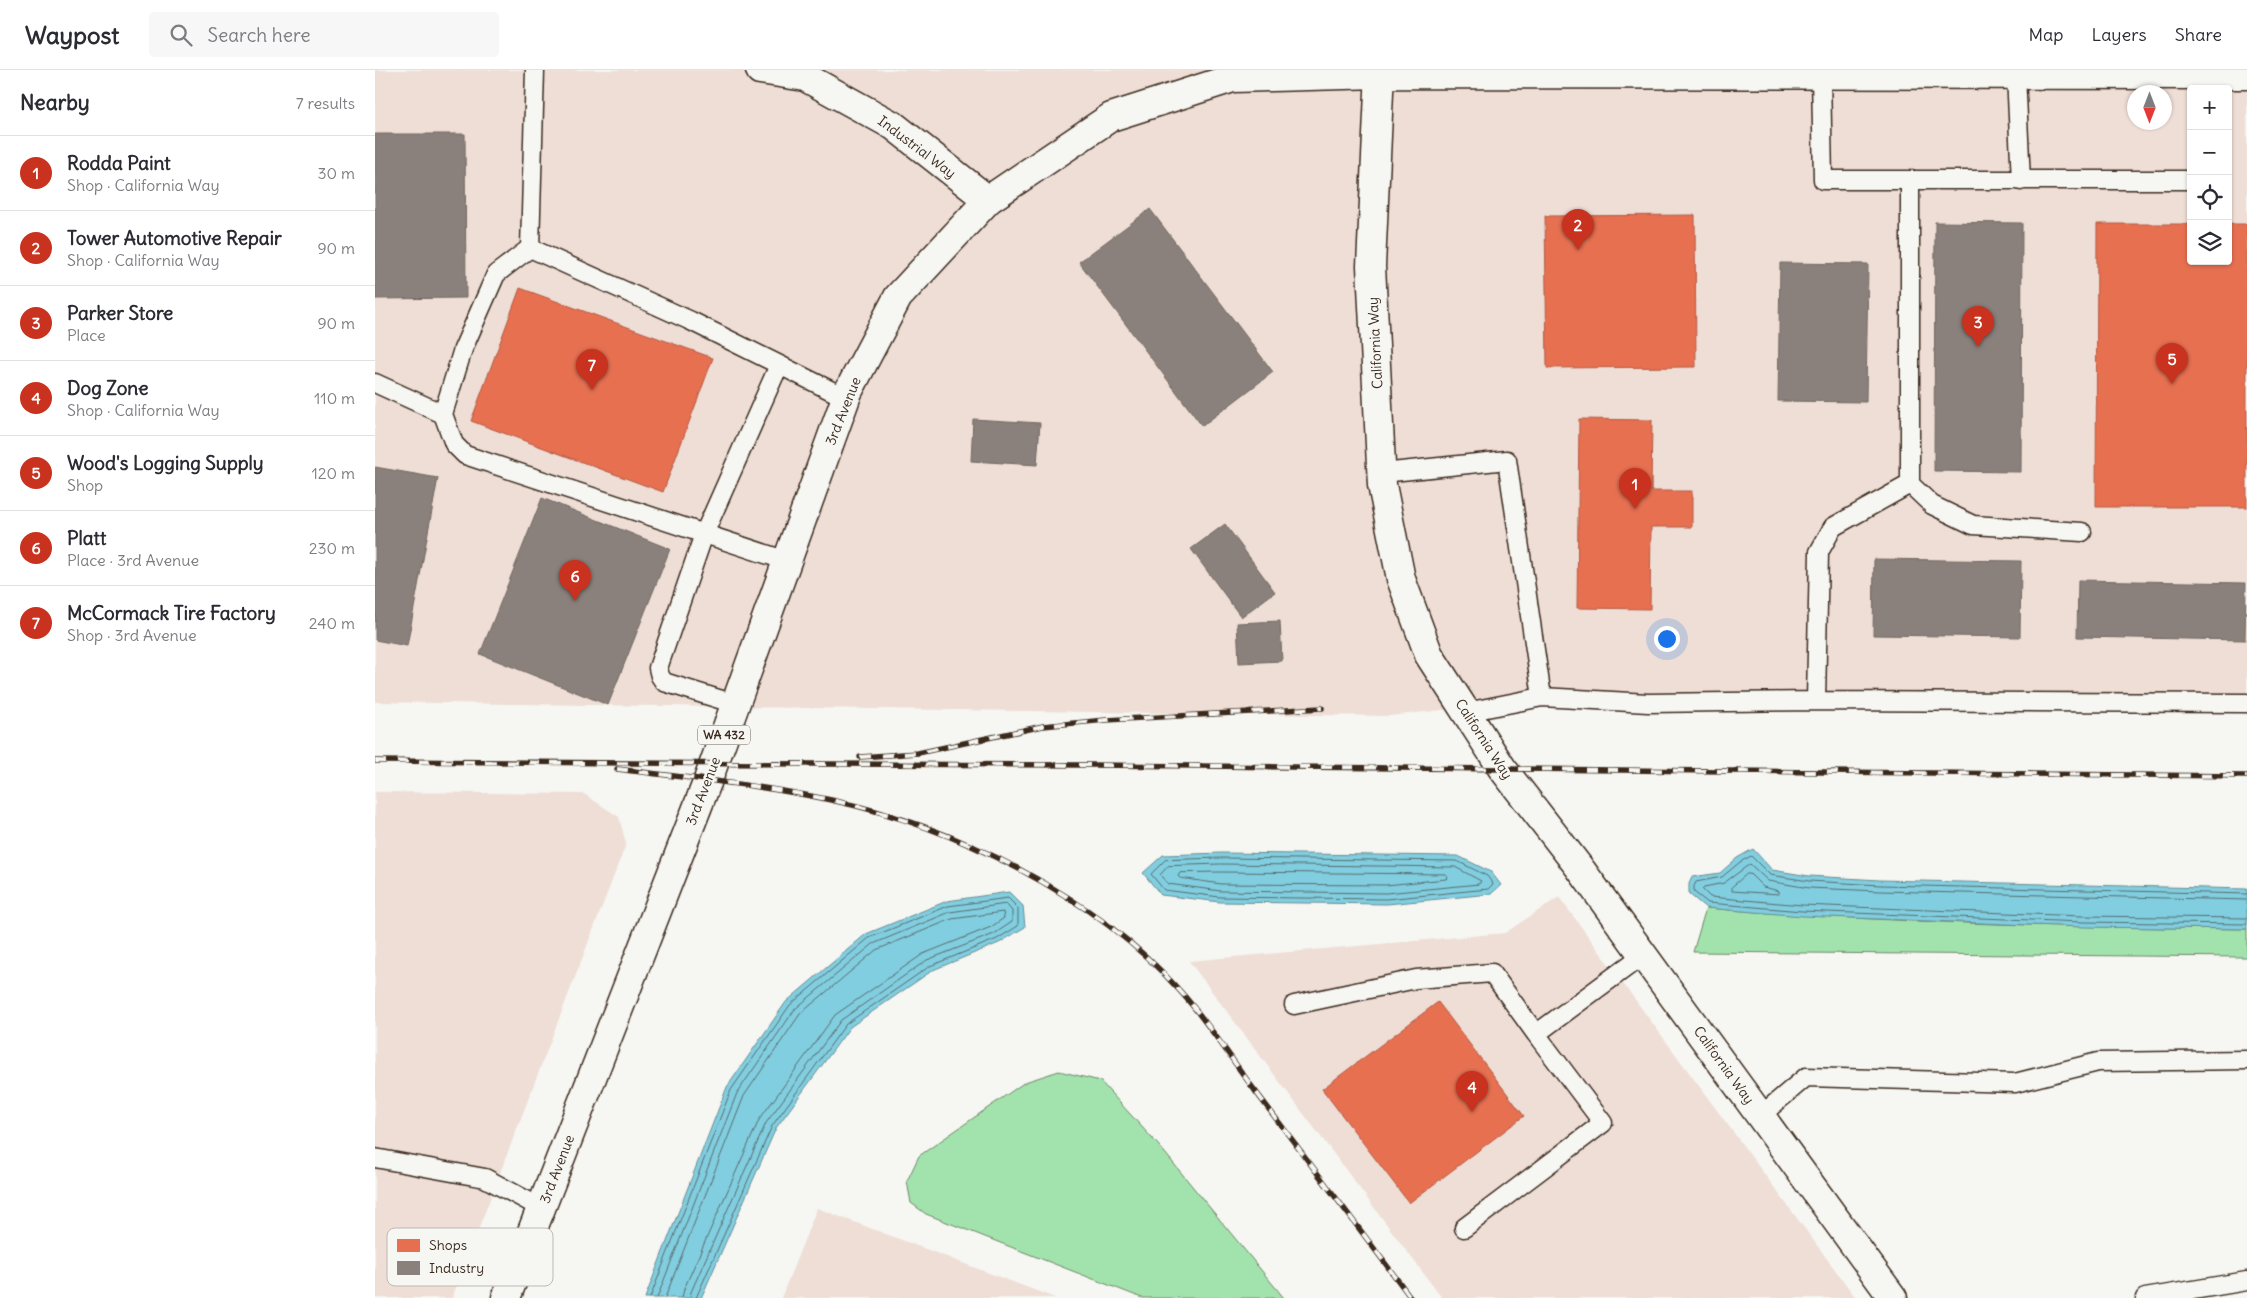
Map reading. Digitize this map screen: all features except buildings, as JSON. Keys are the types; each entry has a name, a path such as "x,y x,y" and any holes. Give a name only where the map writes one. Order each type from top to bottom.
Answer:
{"main road":[{"name":"Industrial Way","path":"760,70 805,77 894,126 987,200"},
{"name":"WA 432","path":"987,200 1111,117 1233,78 1380,72 1726,72 2015,75 2148,72 2231,79"},
{"name":"California Way","path":"1380,72 1371,266 1382,473 1401,579 1429,655 1502,768 1579,867 1893,1298"},
{"name":"3rd Avenue","path":"533,1228 735,704 846,398 898,297 987,200"},
{"name":"3rd Avenue","path":"507,1298 512,1286"}],"lane":[{"path":"531,248 535,70"},
{"path":"1821,74 1823,180 2187,180"},
{"path":"2015,75 2021,181"},
{"path":"1910,181 1910,484 1932,506 1973,525 2082,532"},
{"path":"531,248 691,320 846,398"},
{"path":"531,248 497,274 463,348 443,414 454,444 465,455 787,561"},
{"path":"735,704 664,682 658,668 704,534 779,365"},
{"path":"375,383 443,414"},
{"path":"1382,473 1507,460 1542,697"},
{"path":"1816,701 1819,552 1833,527 1910,484"},
{"path":"1466,712 1542,697 1648,703 1816,701 2247,703"},
{"path":"1536,1034 1643,955"},
{"path":"1294,1005 1416,979 1492,973 1603,1123 1464,1228"},
{"path":"1760,1116 1806,1077 2015,1083 2097,1062 2247,1060"},
{"path":"375,1158 485,1178 541,1208"},
{"path":"2145,1298 2247,1281"}],"shaded area":[{"path":"375,70 2247,70 2247,700 1536,699 1390,716 375,702"},
{"path":"375,792 584,794 619,817 626,844 479,1228 387,1228 387,1286 457,1286 452,1298 375,1298"},
{"path":"1559,897 1856,1298 1442,1298 1189,961 1505,933"},
{"path":"817,1208 1055,1298 781,1298"}],"green space":[{"path":"1706,908 1976,923 2247,929 2247,957 1693,952"},
{"path":"1059,1071 1100,1081 1160,1147 1284,1298 1142,1298 926,1214 911,1203 907,1181 919,1156 1025,1082"}],"water":[{"path":"1753,849 1772,870 1809,876 1880,880 2247,889 2247,929 2082,927 1802,916 1706,908 1689,894 1689,884 1692,877 1720,873 1737,858"},
{"path":"1221,853 1458,856 1491,872 1501,885 1491,894 1387,904 1220,902 1161,895 1143,873 1163,855"},
{"path":"1009,892 1023,906 1025,927 999,943 933,970 850,1027 776,1128 701,1298 645,1298 727,1087 786,1002 866,934 947,901"}],"railway":[{"path":"860,757 918,753 1043,726 1106,720 1322,708"},
{"path":"375,761 1090,765 2247,776"},
{"path":"617,769 778,790 831,800 878,812 926,827 973,847 1020,870 1065,896 1107,925 1146,957 1180,991 1210,1028 1411,1298"}],"place":[{"name":"Tower Automotive Repair","path":"1578,250"},
{"name":"Parker Store","path":"1978,347"},
{"name":"Wood's Logging Supply","path":"2172,384"},
{"name":"McCormack Tire Factory","path":"592,390"},
{"name":"Rodda Paint","path":"1635,509"},
{"name":"Platt","path":"575,601"},
{"name":"Dog Zone","path":"1472,1112"}]}
